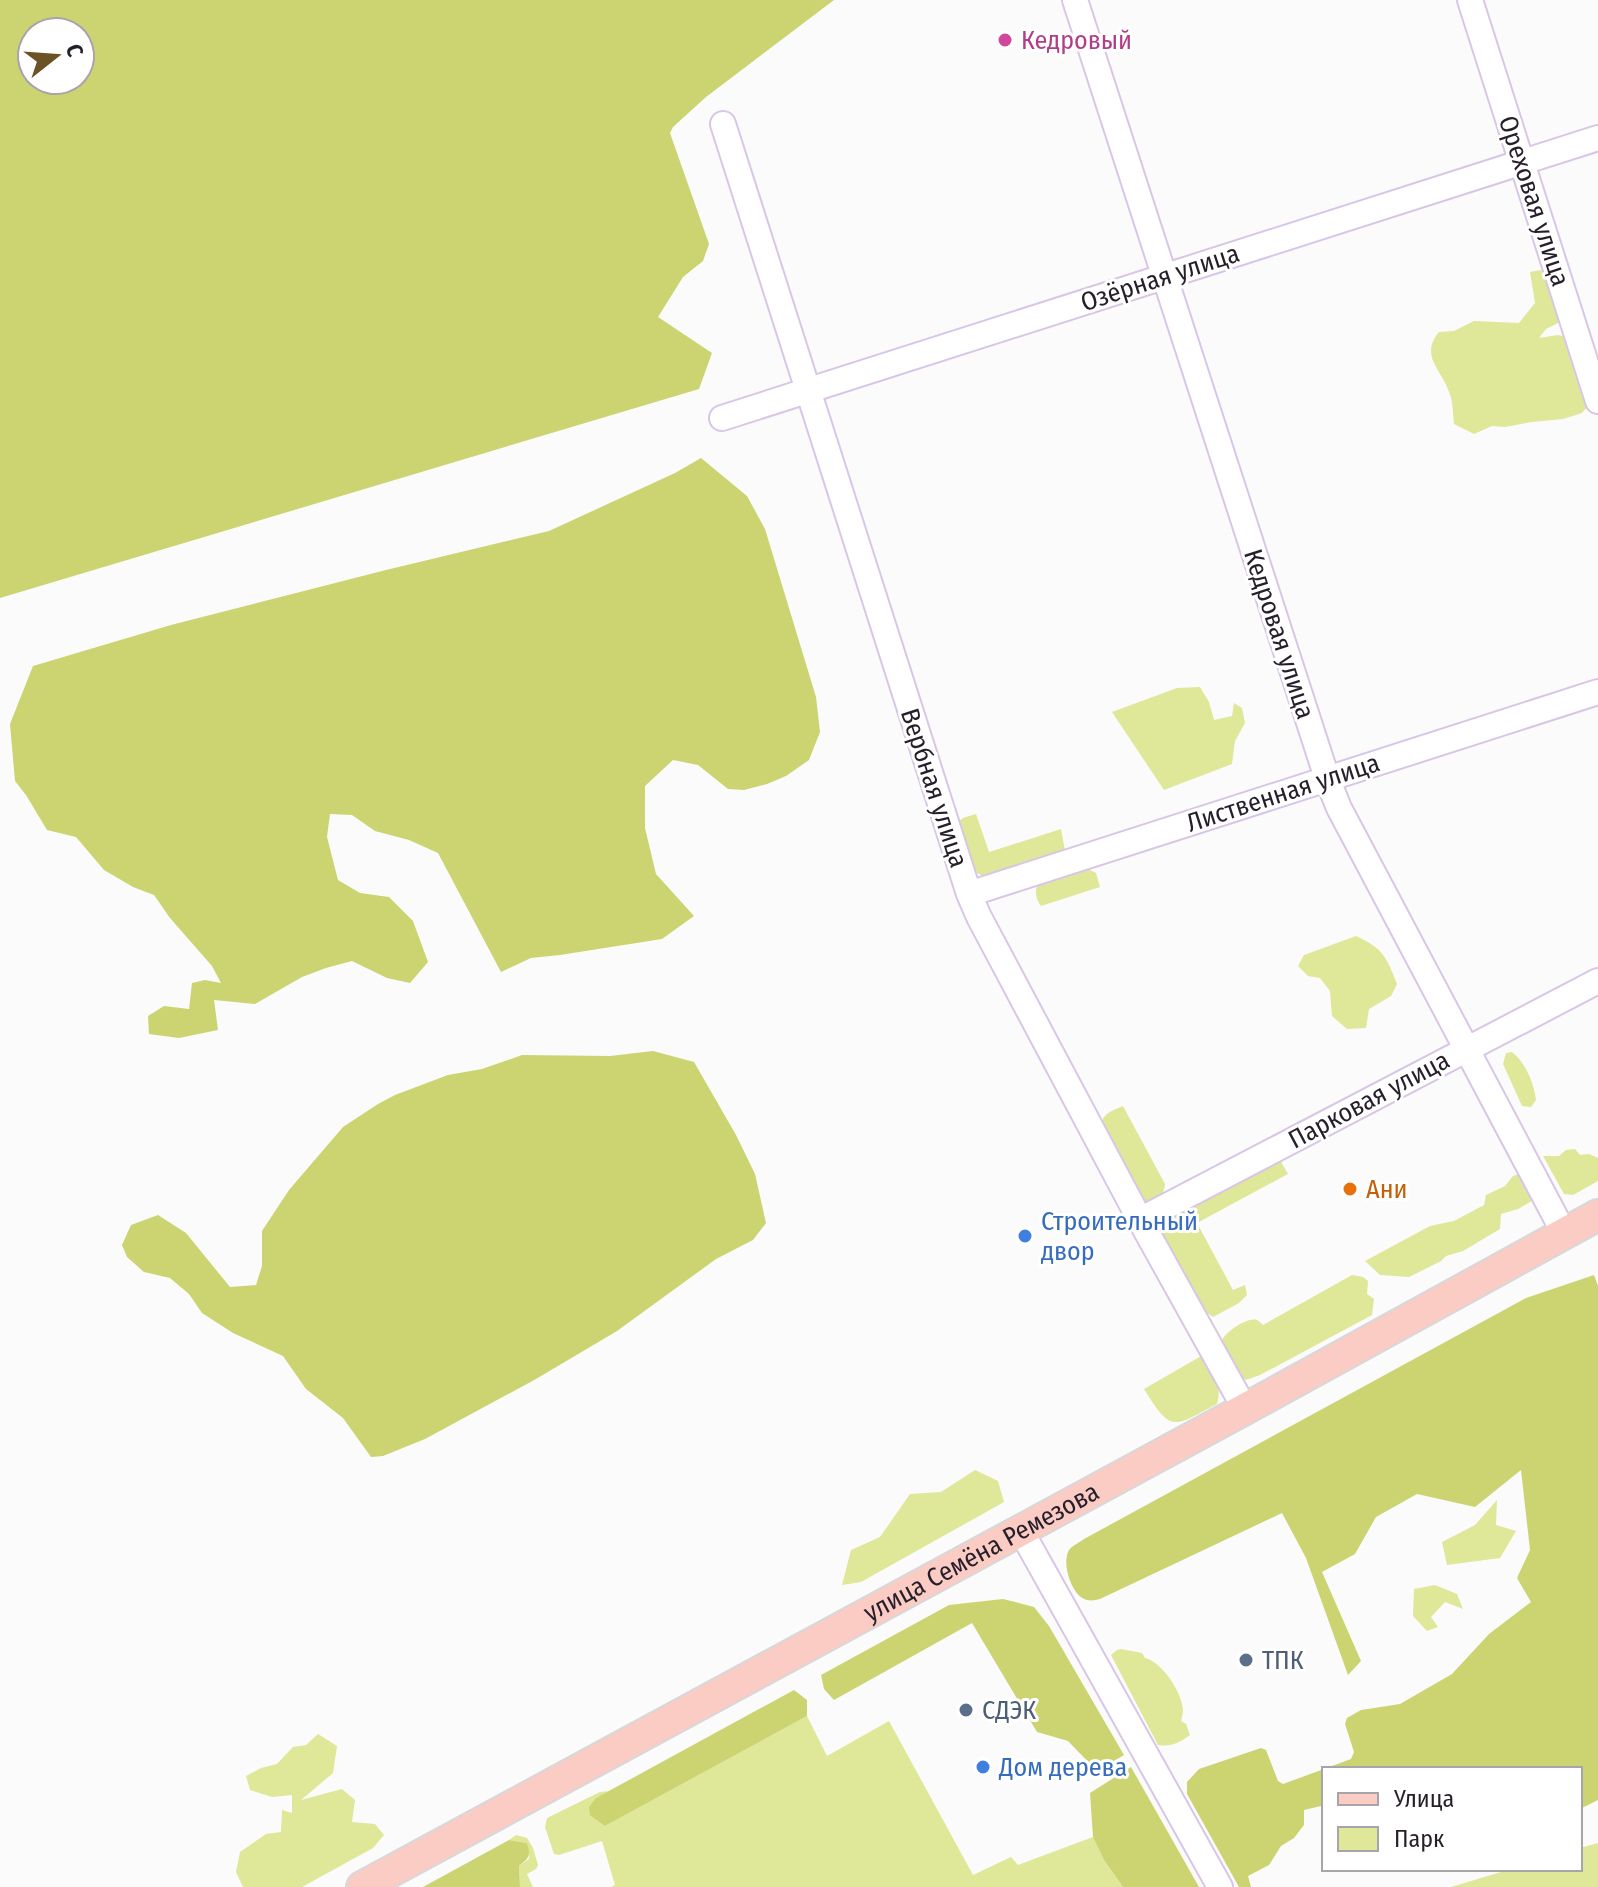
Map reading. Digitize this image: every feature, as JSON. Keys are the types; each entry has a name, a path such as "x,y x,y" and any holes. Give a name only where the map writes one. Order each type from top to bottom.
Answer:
{"main road":[{"name":"улица Семёна Ремезова","path":"362,1887 1598,1215"}],"street":[{"name":"Кедровая улица","path":"1075,0 1327,778 1339,808 1564,1233"},
{"name":"Ореховая улица","path":"1470,0 1598,401"},
{"name":"Вербная улица","path":"723,124 969,894 1140,1220 1245,1409"},
{"name":"Озёрная улица","path":"722,418 1598,138"},
{"name":"Лиственная улица","path":"969,894 1598,692"},
{"name":"Парковая улица","path":"1140,1220 1598,981"},
{"path":"1020,1529 1220,1887"}],"green space":[{"path":"0,0 834,0 706,97 670,133 709,244 703,261 683,277 658,317 712,353 699,389 0,598"},
{"path":"1541,270 1560,322 1546,329 1539,338 1567,337 1588,406 1582,413 1563,419 1492,426 1474,434 1454,424 1450,396 1432,356 1433,341 1439,332 1454,331 1474,321 1519,323 1535,303 1530,272"},
{"path":"701,458 747,496 765,529 816,697 820,732 809,760 786,776 767,784 744,790 728,789 698,765 673,760 645,786 645,828 656,874 694,916 662,939 531,958 501,972 438,853 409,840 375,831 352,815 330,814 327,837 338,880 360,893 389,897 413,921 428,962 410,983 387,978 352,961 302,977 255,1004 214,1000 218,1030 179,1038 149,1034 148,1016 164,1006 189,1009 192,983 205,980 221,983 212,966 154,895 104,870 76,837 47,830 15,781 10,724 33,666 171,625 549,531"},
{"path":"1200,687 1209,702 1214,720 1232,716 1234,703 1242,708 1245,723 1235,741 1232,764 1164,790 1112,712 1177,688"},
{"path":"976,814 989,852 1061,829 1065,851 982,876 971,869 958,822"},
{"path":"1086,868 1096,873 1100,887 1041,906 1036,895 1038,883"},
{"path":"1356,936 1383,955 1397,984 1391,996 1369,1009 1366,1028 1347,1029 1332,1016 1330,991 1320,978 1308,976 1298,966 1304,955"},
{"path":"653,1051 694,1062 755,1174 766,1223 753,1240 716,1259 617,1331 425,1439 383,1456 371,1457 343,1418 306,1389 283,1356 233,1333 202,1313 189,1294 170,1278 144,1272 127,1257 122,1245 131,1225 158,1215 186,1233 230,1287 256,1285 262,1266 262,1231 289,1190 343,1127 378,1104 448,1075 482,1069 522,1055 610,1056"},
{"path":"1512,1052 1531,1080 1536,1100 1531,1107 1522,1106 1503,1064 1506,1053"},
{"path":"1123,1106 1165,1184 1161,1196 1155,1200 1143,1201 1102,1125 1106,1115"},
{"path":"1575,1149 1580,1155 1589,1154 1598,1158 1598,1181 1573,1195 1564,1194 1543,1156 1559,1156 1566,1150"},
{"path":"1279,1158 1288,1174 1197,1223 1233,1290 1245,1285 1247,1295 1213,1317 1204,1311 1162,1229 1167,1218"},
{"path":"1525,1172 1542,1205 1532,1201 1501,1214 1500,1229 1463,1251 1446,1256 1409,1277 1380,1275 1365,1261 1430,1226 1454,1221 1484,1205 1486,1195 1505,1186 1513,1176"},
{"path":"1352,1275 1368,1281 1367,1294 1374,1299 1372,1315 1260,1375 1246,1380 1239,1376 1222,1340 1228,1333 1248,1321 1257,1320 1263,1325"},
{"path":"1594,1275 1598,1286 1598,1800 1582,1808 1582,1767 1329,1767 1351,1759 1354,1752 1345,1724 1347,1718 1361,1710 1400,1704 1452,1674 1489,1634 1531,1602 1517,1578 1530,1550 1521,1470 1475,1507 1417,1494 1376,1517 1355,1554 1322,1572 1361,1661 1348,1675 1306,1558 1282,1513 1100,1599 1087,1600 1077,1593 1066,1563 1069,1550 1084,1539 1526,1298"},
{"path":"1203,1355 1218,1384 1217,1404 1182,1421 1168,1420 1144,1389"},
{"path":"975,1470 998,1481 1004,1502 861,1582 842,1585 851,1550 880,1537 910,1494 941,1492"},
{"path":"1497,1500 1496,1525 1516,1531 1500,1558 1447,1565 1442,1542 1475,1525"},
{"path":"1435,1585 1457,1594 1463,1609 1445,1602 1431,1617 1438,1627 1427,1631 1413,1616 1414,1589"},
{"path":"1003,1599 1034,1607 1049,1626 1124,1755 1097,1771 1068,1741 1037,1732 972,1623 834,1700 824,1689 821,1675 949,1605"},
{"path":"1121,1649 1142,1653 1170,1678 1183,1709 1181,1721 1186,1724 1190,1735 1175,1744 1158,1745 1111,1655"},
{"path":"794,1690 807,1700 807,1716 605,1826 590,1815 589,1807 596,1798"},
{"path":"807,1716 827,1756 889,1721 973,1875 1011,1857 1018,1865 1093,1837 1104,1860 1123,1887 611,1887 615,1885 602,1841 554,1854 545,1827 547,1818 600,1792 610,1791 596,1798 605,1826"},
{"path":"318,1734 337,1746 333,1773 301,1800 342,1789 355,1800 352,1822 375,1824 384,1835 373,1848 302,1887 243,1887 236,1872 240,1852 266,1834 281,1832 282,1810 292,1813 292,1795 272,1797 250,1790 246,1776 277,1764 293,1747 306,1745"},
{"path":"1261,1748 1266,1750 1278,1781 1283,1784 1322,1770 1322,1807 1304,1810 1304,1825 1294,1838 1281,1846 1269,1865 1248,1876 1251,1887 1239,1887 1187,1794 1187,1782 1199,1769"},
{"path":"1131,1767 1199,1887 1123,1887 1104,1860 1093,1837 1090,1793"},
{"path":"516,1835 527,1838 533,1848 538,1865 527,1874 533,1887 520,1887 519,1866 529,1859 527,1843 509,1840"},
{"path":"509,1840 527,1843 528,1847 529,1854 519,1866 520,1887 423,1887"},
{"path":"1598,1843 1598,1887 1451,1887 1504,1871 1582,1871 1582,1847"}],"place":[{"name":"Кедровый","path":"1005,40"},
{"name":"Ани","path":"1350,1189"},
{"name":"Строительный двор","path":"1025,1236"},
{"name":"ТПК","path":"1246,1660"},
{"name":"СДЭК","path":"966,1710"},
{"name":"Дом дерева","path":"983,1767"}]}
